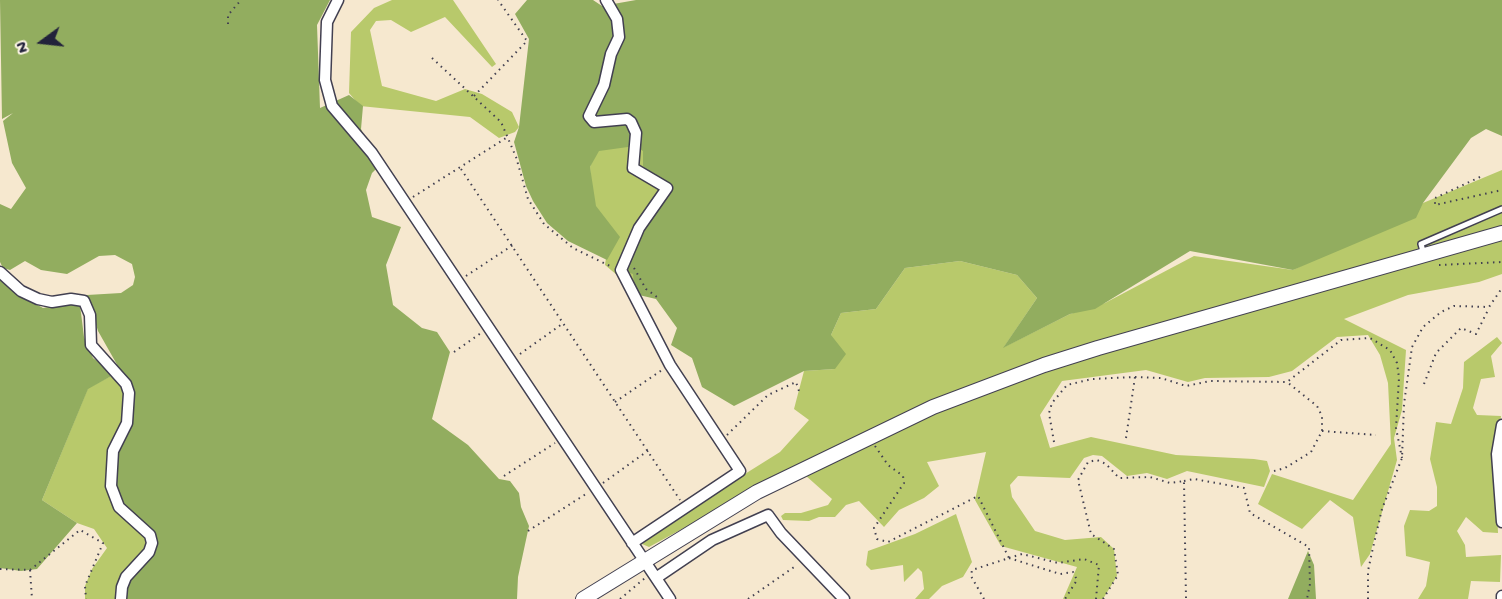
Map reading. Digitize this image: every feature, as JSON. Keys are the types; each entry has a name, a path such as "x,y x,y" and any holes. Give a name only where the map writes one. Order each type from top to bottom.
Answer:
{"street":[{"path":"338,0 327,21 325,80 332,106 372,153 670,599"},
{"path":"606,0 617,19 620,37 611,54 604,85 590,116 594,122 627,119 632,122 636,133 633,168 667,188 639,228 623,265 670,365 740,471 632,543"},
{"path":"650,570 757,492 933,407 1044,365 1199,317 1502,233"},
{"path":"0,272 21,291 38,299 52,302 71,299 84,301 90,315 91,345 126,384 129,393 127,423 113,451 111,486 119,507 150,535 152,543 149,552 126,577 121,599"},
{"path":"1502,425 1497,454 1502,522"},
{"path":"583,599 768,515 844,599"}],"lane":[{"path":"1424,255 1421,244 1502,209"}],"path":[{"path":"228,24 228,15 241,0"},
{"path":"474,96 527,41 498,0"},
{"path":"432,58 501,123 516,157 528,200 544,224 573,248 639,272 646,289 657,297"},
{"path":"405,202 461,169 506,138"},
{"path":"461,169 649,450 684,508"},
{"path":"1480,177 1435,198 1435,205 1502,190"},
{"path":"459,281 513,245"},
{"path":"1438,265 1502,262"},
{"path":"1424,384 1436,353 1461,328 1476,334 1489,307 1502,288"},
{"path":"1368,599 1368,571 1372,552 1383,509 1402,458 1407,381 1412,347 1423,327 1454,306 1489,307"},
{"path":"510,361 563,324"},
{"path":"454,352 488,328"},
{"path":"1287,382 1341,340 1370,338 1384,344 1390,350 1399,378 1395,428 1402,458"},
{"path":"615,402 670,365"},
{"path":"1126,438 1135,377"},
{"path":"1054,442 1049,413 1052,403 1067,385 1092,380 1135,377 1161,378 1186,386 1210,381 1287,382 1317,406 1322,416 1322,431 1311,452 1285,468 1274,471"},
{"path":"721,441 768,395 796,382 799,390"},
{"path":"1322,431 1376,435"},
{"path":"869,436 888,465 903,476 904,483 874,528 877,539 888,542 978,496 1009,558 1060,574 1073,572 1077,580 1065,599"},
{"path":"504,476 562,439"},
{"path":"528,531 596,489 649,450"},
{"path":"1103,599 1118,574 1114,549 1091,534 1078,480 1088,462 1097,460 1106,465 1119,478 1150,477 1170,483 1194,479 1244,488 1250,513 1309,547 1310,584 1307,599"},
{"path":"1184,481 1186,599"},
{"path":"0,570 30,570 80,530 104,543 86,586 86,599"},
{"path":"984,599 971,576 972,570 1022,554 1058,562 1084,558 1100,565 1096,599"},
{"path":"748,599 807,558"},
{"path":"30,570 32,599"},
{"path":"620,599 650,570"}],"green space":[{"path":"0,0 330,0 317,25 320,108 349,95 363,106 361,129 378,167 372,173 366,190 372,217 401,227 386,265 393,305 422,328 437,332 450,352 432,419 468,445 499,479 510,481 519,493 521,507 529,526 518,577 517,599 124,599 129,579 155,544 116,499 114,452 120,443 128,384 98,331 87,295 121,293 133,285 135,277 132,264 115,255 99,256 67,274 41,270 25,261 10,270 3,268 0,262 0,204 11,209 26,188 12,163 3,121 13,113 2,119"},
{"path":"392,0 453,0 496,64 492,67 445,17 411,32 391,20 376,21 370,30 382,86 436,101 465,89 482,94 512,112 519,127 515,132 499,138 470,117 360,106 349,93 351,32 374,8"},
{"path":"527,0 593,0 602,6 636,0 1502,0 1502,136 1486,129 1471,138 1423,203 1416,218 1293,270 1190,251 1095,309 1070,314 1003,348 1037,298 1017,275 960,261 905,268 876,309 841,313 831,335 846,354 835,369 804,371 734,406 702,387 692,358 671,345 677,328 656,299 639,295 634,287 633,274 622,270 665,190 643,166 643,151 635,146 599,151 590,167 596,206 620,237 607,260 568,241 547,223 533,201 526,186 514,142 519,127 529,39 515,14"},
{"path":"632,141 641,146 674,191 634,284 630,286 605,265 607,251 591,191 590,167 597,149"},
{"path":"1502,170 1502,274 1479,282 1408,295 1344,319 1406,350 1402,410 1394,438 1397,460 1370,554 1361,567 1353,517 1330,500 1302,529 1258,504 1272,474 1353,500 1391,444 1388,383 1380,355 1368,335 1337,337 1292,371 1269,377 1205,378 1188,382 1146,370 1062,381 1040,415 1050,448 1091,437 1176,455 1267,461 1270,471 1264,487 1187,471 1167,479 1147,473 1127,476 1102,456 1093,455 1084,458 1070,478 1018,476 1010,485 1012,497 1035,531 1065,540 1101,537 1114,549 1117,576 1103,599 1063,599 1077,567 1001,546 975,500 986,452 927,462 939,486 924,498 899,510 884,527 859,501 846,505 835,517 819,517 809,521 783,520 781,516 785,513 801,513 828,505 832,499 796,467 649,547 642,544 657,529 780,452 809,420 794,409 804,371 835,369 831,335 841,313 876,309 905,268 960,261 1017,275 1037,298 1004,347 1070,314 1105,303 1194,256 1293,270 1423,203"},
{"path":"0,278 18,294 43,308 72,303 80,305 84,337 93,358 115,374 88,389 42,500 77,523 37,569 21,571 0,568"},
{"path":"1497,337 1502,343 1491,356 1495,377 1481,379 1473,408 1477,415 1501,416 1495,454 1498,533 1483,532 1466,517 1457,531 1465,545 1466,557 1501,555 1500,582 1471,581 1468,599 1418,599 1426,586 1430,562 1406,556 1404,526 1410,510 1429,511 1437,506 1437,487 1430,459 1436,422 1451,424 1463,388 1464,362"},
{"path":"115,374 126,392 119,508 149,543 119,599 85,599 85,586 92,569 107,548 94,529 77,523 42,500 88,388"},
{"path":"956,514 972,562 963,577 942,586 929,599 915,599 924,589 922,572 918,568 904,582 903,565 871,570 866,565 868,551 915,534"},
{"path":"1308,551 1314,565 1316,599 1288,599"}]}
